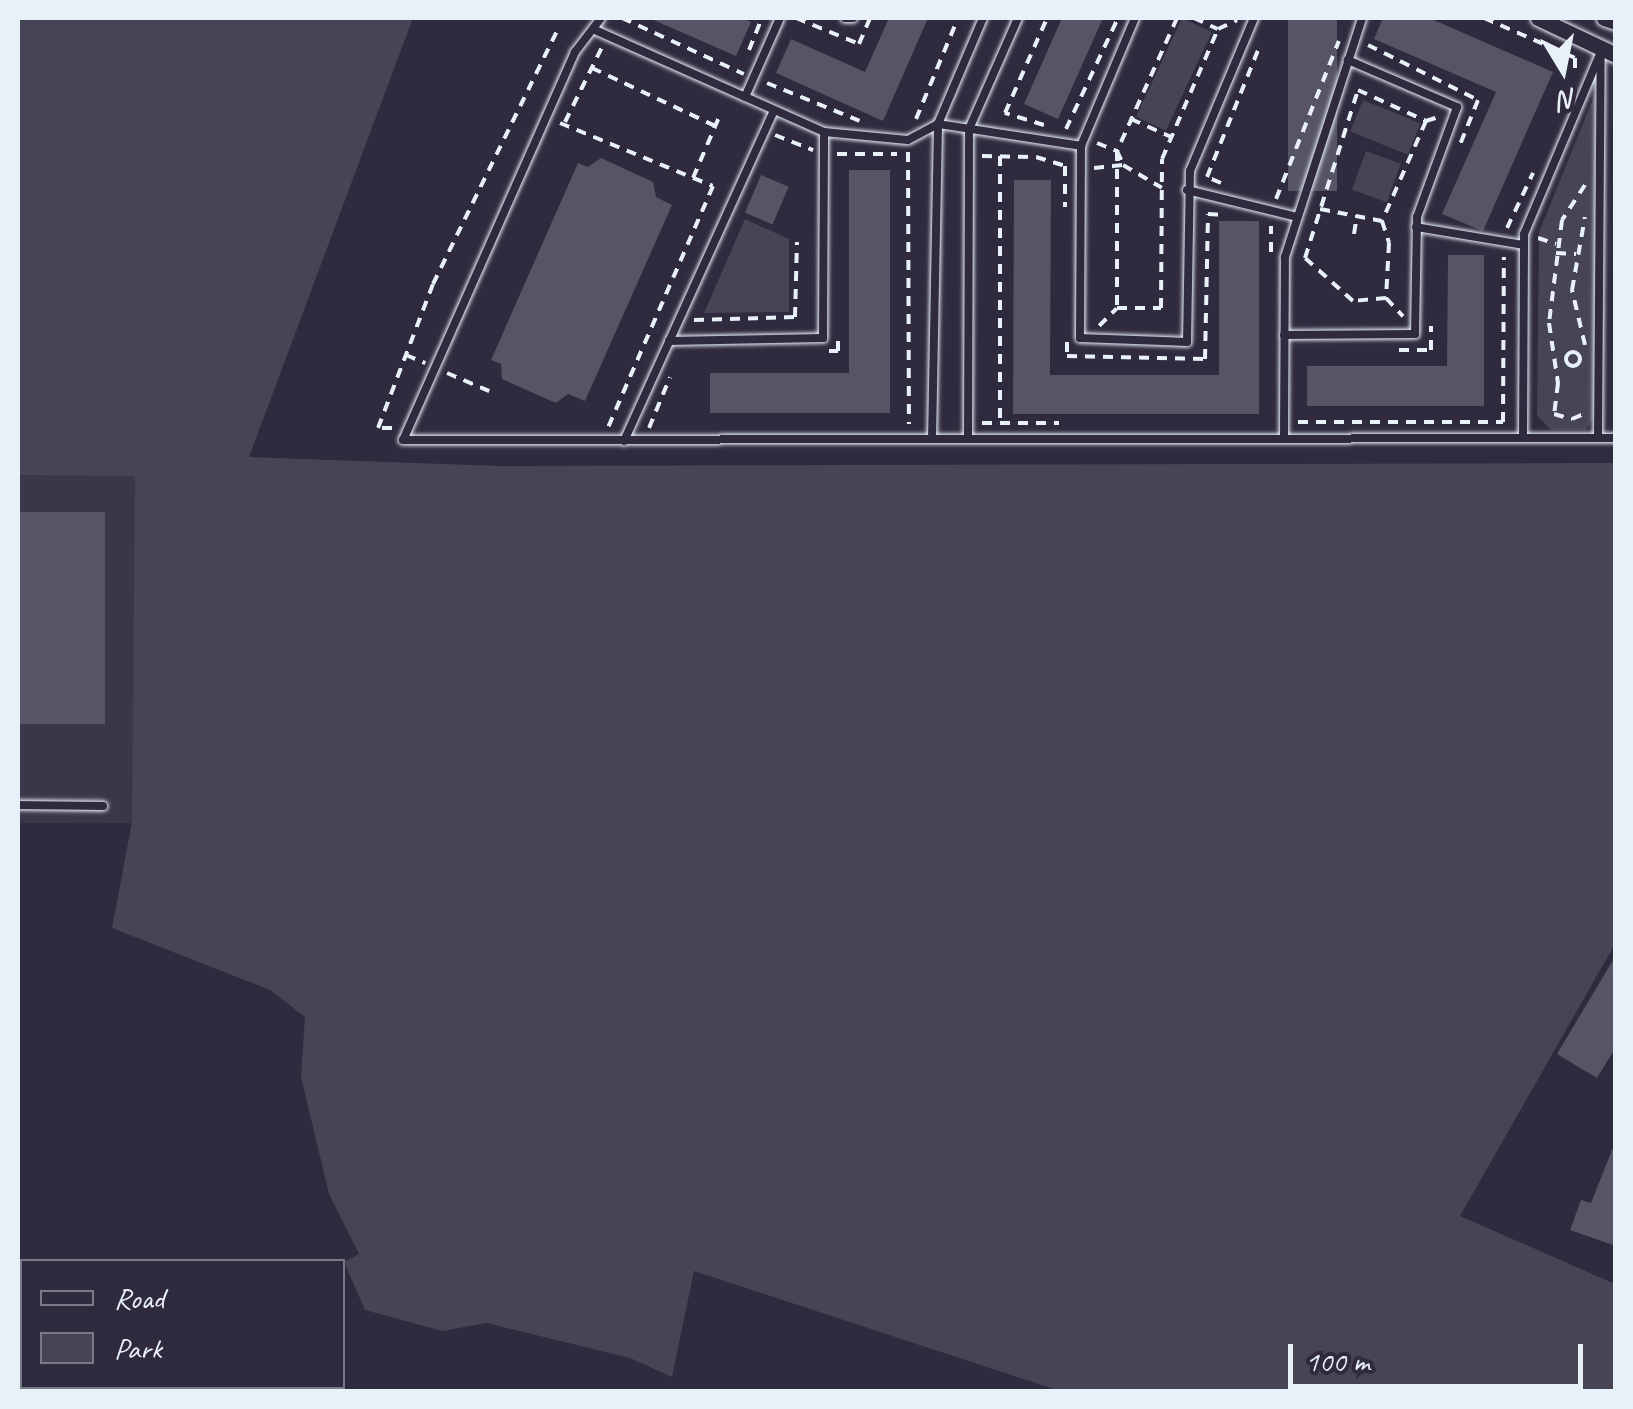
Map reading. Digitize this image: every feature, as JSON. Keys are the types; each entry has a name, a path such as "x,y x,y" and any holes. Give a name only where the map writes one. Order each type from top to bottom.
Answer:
{"street":[{"path":"1538,18 1609,52"},
{"path":"1604,18 1616,22"}],"lane":[{"path":"601,18 575,52 402,440 1616,438"},
{"path":"746,97 780,18"},
{"path":"932,439 938,124 983,18"},
{"path":"968,438 969,129 1018,18"},
{"path":"1135,18 1082,142 1080,338 1187,342 1187,190 1194,155 1254,18"},
{"path":"1284,437 1285,258 1362,18"},
{"path":"595,30 824,132 908,140 938,124 1082,142"},
{"path":"1523,438 1524,234 1609,52"},
{"path":"1598,438 1609,52"},
{"path":"1284,335 1415,334 1416,227 1457,107 1348,60"},
{"path":"624,441 774,110"},
{"path":"669,341 824,338 824,132"},
{"path":"1187,190 1296,217"},
{"path":"1416,227 1524,245"},
{"path":"18,805 103,806"}],"path":[{"path":"740,72 762,18"},
{"path":"909,424 908,140 958,18"},
{"path":"1047,18 1005,113 1065,132 1118,18"},
{"path":"1117,308 1117,151 1177,18"},
{"path":"1194,18 1218,29"},
{"path":"1087,338 1117,308 1161,308 1162,159 1218,29 1242,18"},
{"path":"1484,18 1574,58 1576,81"},
{"path":"408,428 378,428 432,284 556,32"},
{"path":"1224,184 1207,178 1264,35"},
{"path":"552,140 564,124 607,36"},
{"path":"1258,196 1275,202 1340,36"},
{"path":"1367,46 1478,100 1456,155"},
{"path":"592,68 715,126"},
{"path":"1358,90 1426,121 1382,220 1389,243 1386,298 1353,301 1308,267 1320,209 1358,90"},
{"path":"692,178 720,114"},
{"path":"1131,119 1171,137"},
{"path":"564,124 713,186 607,430"},
{"path":"768,152 775,135 824,154 937,154"},
{"path":"1082,142 1117,151"},
{"path":"1117,151 1123,165 1162,188"},
{"path":"838,154 838,174"},
{"path":"969,155 1065,166 1066,223"},
{"path":"1000,156 1000,423"},
{"path":"1079,168 1117,169 1123,165"},
{"path":"1298,404 1298,422 1503,422 1504,242 1536,167"},
{"path":"1540,427 1554,414 1558,383 1549,323 1556,244 1576,189 1584,185 1592,197"},
{"path":"1320,209 1382,220"},
{"path":"1067,337 1067,356 1206,360 1208,214 1240,216"},
{"path":"1586,215 1572,290 1587,368"},
{"path":"1354,234 1357,216"},
{"path":"1271,256 1272,218"},
{"path":"1524,234 1556,244"},
{"path":"694,320 796,318 796,242"},
{"path":"1554,254 1576,254"},
{"path":"685,341 702,303"},
{"path":"1392,350 1431,350 1430,314"},
{"path":"818,351 838,350 838,331"},
{"path":"440,387 455,355"},
{"path":"667,430 648,430 673,370"},
{"path":"1554,414 1586,414 1583,399"},
{"path":"890,425 932,424"},
{"path":"968,424 1078,424"},
{"path":"589,430 629,430"}],"shaded area":[{"path":"18,457 135,457 135,823 18,823"}],"green space":[{"path":"18,18 413,18 249,457 500,466 1615,463 1615,944 1460,1216 1615,1284 1615,1391 1060,1391 694,1271 672,1377 630,1358 487,1323 442,1331 365,1310 345,1264 359,1254 329,1194 301,1077 305,1017 270,990 112,928 132,822 135,476 18,475"},
{"path":"1182,18 1212,32 1166,131 1136,117"},
{"path":"1595,94 1595,416 1586,430 1551,430 1537,416 1539,232"},
{"path":"1363,100 1420,123 1408,155 1350,132"},
{"path":"1366,151 1401,164 1387,202 1352,190"},
{"path":"745,219 789,239 789,312 704,313"}],"building":[{"path":"649,18 742,18 751,22 736,56"},
{"path":"889,18 928,18 883,121 776,73 791,39 865,72"},
{"path":"1062,18 1103,18 1058,119 1024,104"},
{"path":"1288,18 1337,18 1337,191 1288,191"},
{"path":"1383,18 1429,18 1553,72 1483,231 1442,214 1496,92 1374,39"},
{"path":"601,158 653,182 656,197 672,205 585,401 568,394 556,403 502,379 501,364 491,360 578,163 588,167"},
{"path":"849,170 890,170 890,413 710,413 710,373 849,373"},
{"path":"761,175 789,187 773,224 745,213"},
{"path":"1014,180 1051,180 1050,375 1219,375 1219,221 1259,221 1259,414 1013,414"},
{"path":"1448,255 1484,255 1484,406 1307,406 1307,366 1447,366"},
{"path":"18,512 105,512 105,724 18,724"},
{"path":"1616,955 1616,1047 1597,1078 1557,1054"},
{"path":"1616,1140 1616,1246 1570,1230 1581,1200 1591,1203"}]}
